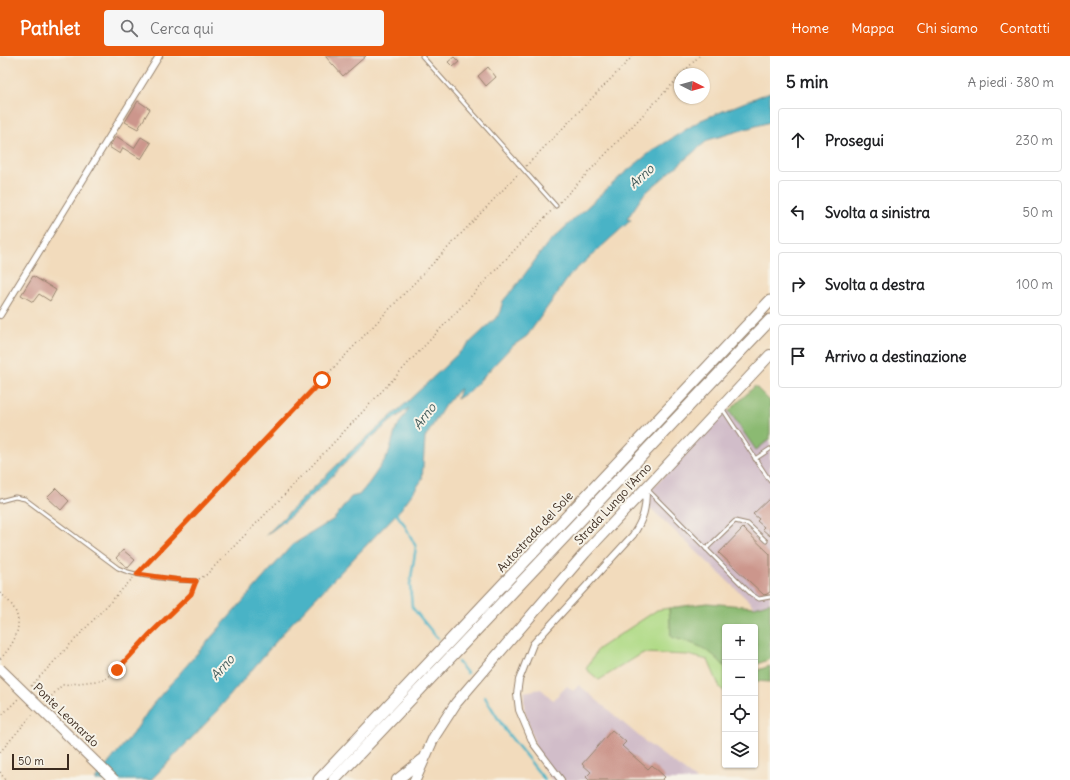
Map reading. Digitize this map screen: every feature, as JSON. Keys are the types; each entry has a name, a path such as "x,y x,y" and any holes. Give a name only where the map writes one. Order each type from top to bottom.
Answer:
{"highway":[{"name":"Autostrada del Sole","path":"319,780 770,301"},
{"name":"Autostrada del Sole","path":"334,780 770,320"}],"main road":[{"name":"Strada Lungo l'Arno","path":"415,780 434,737 456,703 585,553 770,355"},
{"name":"Ponte Leonardo","path":"0,668 114,780"},
{"path":"397,780 423,759"}],"street":[{"path":"0,315 159,56"},
{"path":"561,780 533,743 522,717 517,694 519,680 533,644 636,530 643,520 646,506 646,488"}],"lane":[{"path":"422,56 556,206"},
{"path":"721,407 770,481"},
{"path":"755,459 770,449"},
{"path":"646,488 751,594 759,599 770,597"},
{"path":"0,501 15,497 25,499 118,568 128,573 196,581"},
{"path":"706,549 735,521 748,524 766,541"}],"path":[{"path":"30,687 523,168 633,56"},
{"path":"688,68 699,56"},
{"path":"42,705 62,685 104,680 113,673 191,594 196,581 206,575 291,488 674,82"},
{"path":"0,593 16,611 19,626 14,641 0,659"},
{"path":"0,718 20,697"},
{"path":"0,752 38,710"},
{"path":"0,772 5,780"}],"shaded area":[{"path":"727,409 756,450 770,439 770,602 755,607 642,500"},
{"path":"579,685 648,744 697,780 552,780 541,765 524,708 524,692 541,689 553,700 567,686 573,691"}],"green space":[{"path":"755,386 770,401 770,439 756,450 729,411"},
{"path":"770,602 770,659 758,664 758,624 722,624 722,664 701,647 671,637 669,608 707,603 755,607"},
{"path":"669,608 671,637 701,646 709,650 721,660 722,690 708,660 688,655 643,653 599,680 586,669 598,649 657,610"},
{"path":"770,666 770,682 758,681 758,670"}],"water":[{"name":"Arno","path":"770,92 770,122 708,140 644,194 627,219 631,220 571,274 527,336 511,347 470,391 457,399 460,388 445,405 425,438 422,480 401,509 290,625 210,719 151,780 95,780 137,728 152,705 292,545 334,519 351,497 359,495 388,455 396,429 409,408 390,422 354,454 302,505 265,536 348,454 405,404 499,315 503,301 547,244 622,175 652,151 701,120"}],"building":[{"path":"325,56 366,56 343,76"},
{"path":"454,57 459,62 453,67 448,62"},
{"path":"488,67 496,77 486,86 478,76"},
{"path":"138,101 150,109 138,129 125,122"},
{"path":"116,136 134,148 141,137 151,143 141,159 123,148 120,154 109,147"},
{"path":"33,276 56,290 50,301 39,294 33,302 21,295"},
{"path":"56,488 69,501 61,510 47,497"},
{"path":"770,498 770,536 762,529 764,527 757,521 759,519 753,514"},
{"path":"743,528 770,554 770,592 767,594 764,595 719,553"},
{"path":"123,550 135,560 128,568 116,558"},
{"path":"612,730 626,742 622,746 648,769 652,765 665,777 662,780 589,780 586,777 591,772 582,764"}],"waterway":[{"path":"394,511 404,524 416,547 410,584 412,607 438,639"},
{"path":"458,662 467,673"},
{"path":"485,697 505,730 545,780"}],"route":[{"path":"117,670 150,634 191,594 196,581 137,574 322,380"}]}
